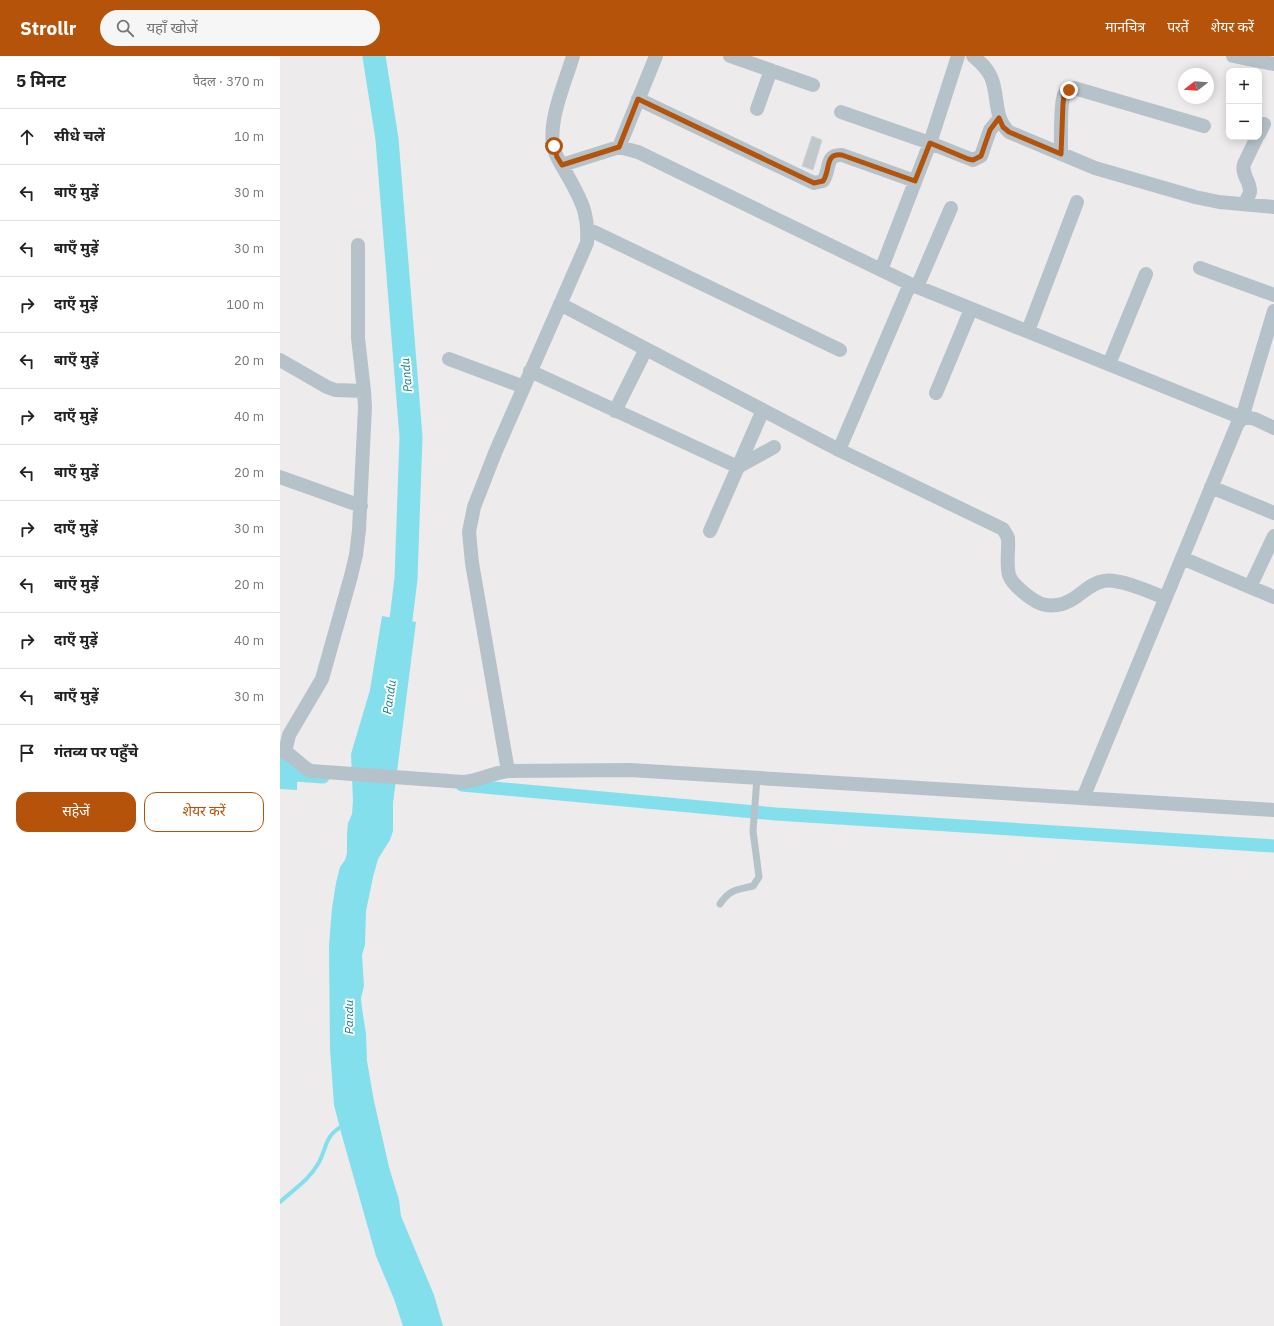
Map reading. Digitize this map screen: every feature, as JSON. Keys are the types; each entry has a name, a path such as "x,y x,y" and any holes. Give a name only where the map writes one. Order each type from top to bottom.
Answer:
{"street":[{"path":"508,771 472,563 469,532 474,507 495,453 587,243 587,218 579,196 557,157 554,146 553,132 555,114 573,56"},
{"path":"619,147 656,56"},
{"path":"730,56 813,85"},
{"path":"881,270 930,143 958,56"},
{"path":"972,56 982,63 991,77 999,118 1003,127 1009,132 1096,168 1195,197 1219,202 1274,207"},
{"path":"1233,56 1274,64"},
{"path":"757,109 771,70"},
{"path":"1061,154 1064,95 1069,90 1074,88 1204,126"},
{"path":"638,99 814,183 823,181 826,177 830,160 833,156 837,155 842,155 915,181"},
{"path":"841,112 930,143 973,160 981,156 990,130 999,118"},
{"path":"1245,204 1250,192 1250,187 1243,169 1256,140"},
{"path":"562,165 619,147 638,152 914,285 1242,418 1255,419 1274,428"},
{"path":"1028,331 1077,202"},
{"path":"839,450 914,285 951,208"},
{"path":"588,229 840,350"},
{"path":"358,245 358,338 365,407 361,506 356,555 330,655 319,684 290,735 283,751 292,756 300,765 311,771 317,772 463,782 478,781 496,772 508,771 630,770 757,784 1083,798 1274,810"},
{"path":"1200,268 1274,295"},
{"path":"1109,364 1146,274"},
{"path":"560,304 839,450 1003,529 1008,538 1008,569 1011,581 1039,603 1046,605 1067,603 1094,583 1104,580 1114,580 1165,598"},
{"path":"936,393 971,309"},
{"path":"1083,798 1237,425 1242,418 1274,311"},
{"path":"615,411 646,349"},
{"path":"449,359 524,387"},
{"path":"280,360 326,388 335,390 364,391"},
{"path":"530,371 738,467"},
{"path":"710,531 763,410"},
{"path":"738,467 774,447"},
{"path":"280,477 361,506"},
{"path":"1211,488 1274,513"},
{"path":"1250,587 1274,536"},
{"path":"1182,558 1274,597"}],"lane":[{"path":"720,904 725,896 731,892 753,886 759,877 753,831 757,784"}],"water":[{"path":"382,616 416,622 393,803 393,831 390,840 378,859 366,911 365,945 362,955 364,986 361,998 366,1034 367,1061 374,1101 389,1167 399,1200 401,1216 434,1295 443,1326 403,1326 394,1299 376,1256 334,1105 330,1049 329,945 332,908 340,867 345,860 347,853 348,823 352,814 353,800 351,754 370,690"},
{"path":"280,756 297,759 297,790 280,789"}],"building":[{"path":"812,136 822,140 813,170 802,166"}],"waterway":[{"name":"Pandu","path":"374,56 387,139 411,437 406,579 397,651"},
{"path":"280,774 323,777"},
{"path":"462,785 776,814 1274,846"},
{"path":"280,1202 310,1175 318,1164 329,1138 343,1126"}],"route":[{"path":"554,146 557,157 562,165 619,147 638,99 814,183 823,181 826,177 830,160 833,156 837,155 842,155 915,181 930,143 968,159 977,159 981,156 990,130 999,118 1003,127 1009,132 1061,154 1064,95 1069,90"}]}
